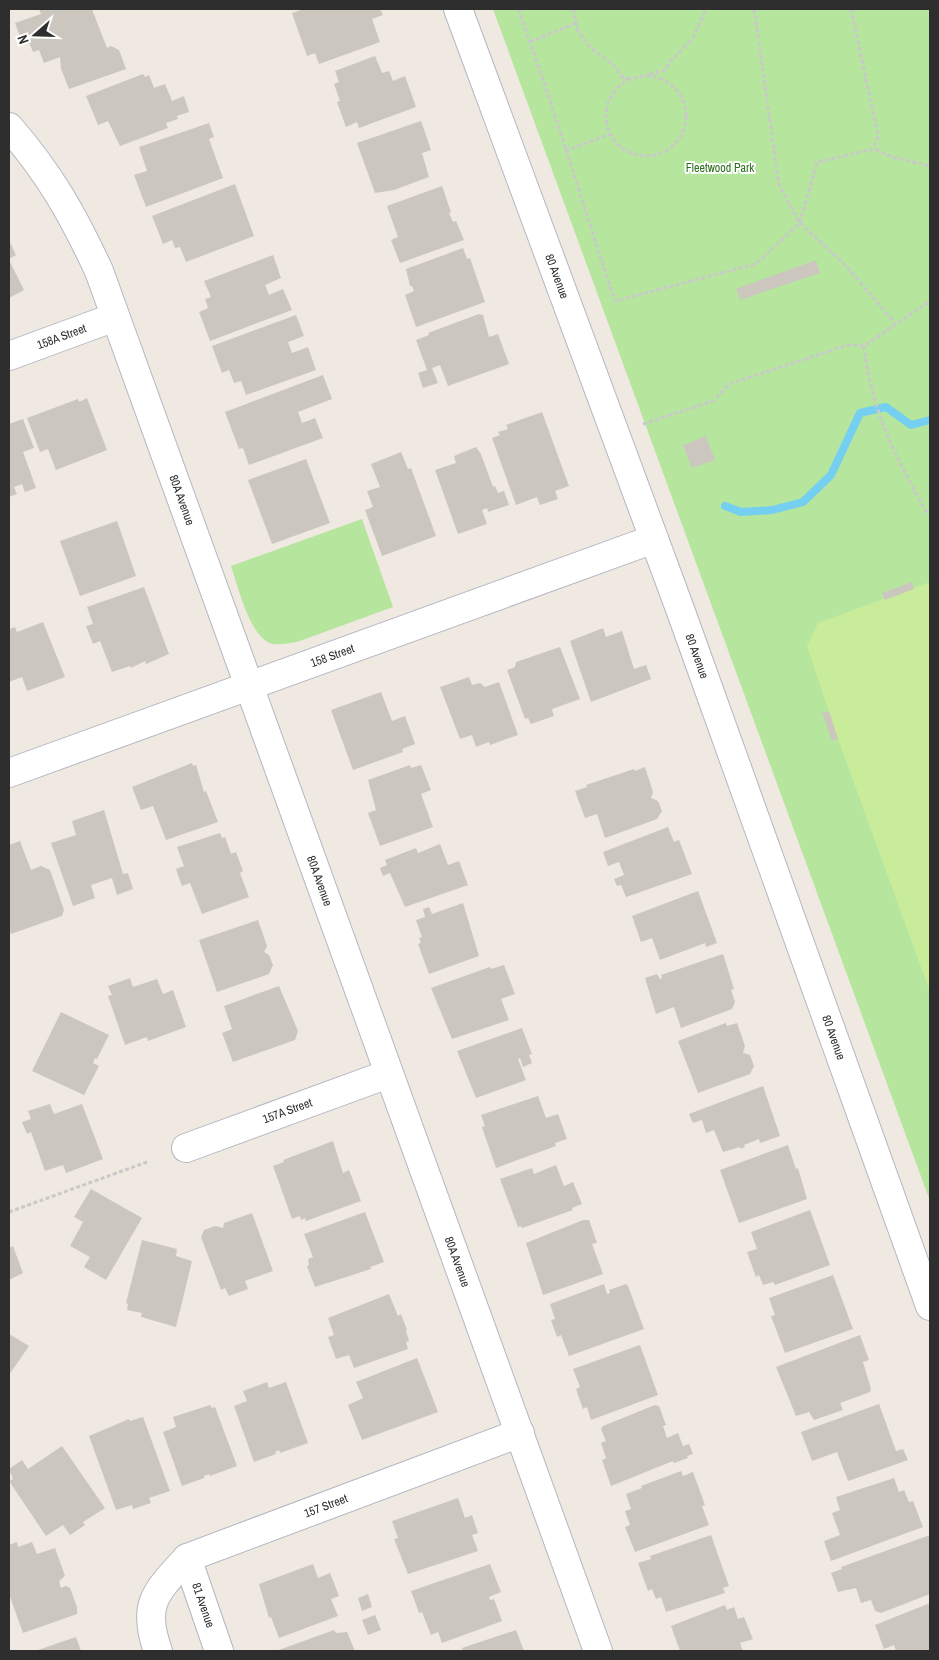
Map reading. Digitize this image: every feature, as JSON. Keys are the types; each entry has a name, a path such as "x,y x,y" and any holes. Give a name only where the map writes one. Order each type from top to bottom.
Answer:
{"street":[{"name":"80 Avenue","path":"458,9 654,539 930,1306"},
{"name":"80A Avenue","path":"9,127 54,184 78,227 99,271 598,1651"},
{"name":"158A Street","path":"9,356 115,317"},
{"name":"158 Street","path":"9,773 654,539"},
{"name":"157A Street","path":"186,1148 388,1074"},
{"name":"157 Street","path":"158,1651 150,1620 151,1606 161,1588 187,1558 520,1433"},
{"name":"81 Avenue","path":"187,1558 220,1651"}],"path":[{"path":"518,9 553,104 565,150 615,301 756,264 800,223 817,162 874,148 892,157 930,166"},
{"path":"573,9 578,31 590,47 613,65 624,79 666,70 669,63 693,38 706,9"},
{"path":"754,9 779,185 800,223 846,266 895,323"},
{"path":"851,9 878,135 874,148"},
{"path":"530,42 576,23"},
{"path":"630,78 619,86 611,96 607,108 606,121 610,134 618,145 629,152 642,156 656,155 668,150 678,141 686,122 684,102 678,91 668,82 656,77 643,75"},
{"path":"565,150 610,134"},
{"path":"643,424 713,401 729,384 848,345 864,346 930,300"},
{"path":"864,346 866,372 880,420 895,456 927,513"},
{"path":"9,1212 147,1162"}],"green space":[{"name":"Fleetwood Park","path":"493,9 930,9 930,1201"},
{"path":"362,519 393,607 297,642 273,644 265,640 251,622 231,566"},
{"path":"930,582 930,992 838,739 807,646 818,623"}],"building":[{"path":"39,9 92,9 107,48 111,46 119,50 126,69 69,89 61,69 60,57 44,63 39,50 33,52 28,40 22,42 15,23 41,14"},
{"path":"304,9 380,9 383,15 372,19 380,42 319,64 315,53 307,56 292,13"},
{"path":"375,56 382,73 389,71 393,81 405,76 416,107 359,128 357,122 346,127 337,102 340,101 334,84 339,82 335,71"},
{"path":"143,74 145,77 149,75 154,88 165,84 172,101 184,96 189,112 177,116 178,119 166,123 168,128 120,146 108,121 98,125 86,96"},
{"path":"421,121 431,150 422,153 429,177 394,190 375,193 357,143"},
{"path":"209,123 214,137 209,139 223,178 146,207 134,175 147,171 139,147"},
{"path":"235,184 254,236 186,262 180,247 175,248 172,240 163,244 152,216"},
{"path":"442,186 451,212 449,213 453,222 456,221 464,240 400,263 391,240 398,237 387,206"},
{"path":"9,240 16,255 9,259"},
{"path":"463,248 467,259 470,258 485,302 416,327 405,295 414,291 412,286 410,286 406,269"},
{"path":"273,255 281,278 265,285 269,295 283,289 292,310 210,341 199,312 208,308 205,299 211,297 204,281"},
{"path":"9,260 24,290 9,298"},
{"path":"816,260 820,273 740,300 736,289"},
{"path":"479,314 483,315 489,337 498,334 509,364 448,386 440,365 432,368 438,383 423,388 418,373 427,370 416,340 429,335 428,333"},
{"path":"296,315 304,336 288,342 292,353 308,347 316,370 246,395 241,381 234,383 229,370 222,373 212,346"},
{"path":"323,375 332,399 298,412 302,423 315,418 323,438 249,465 243,448 239,449 225,412"},
{"path":"87,398 107,450 56,470 48,449 40,452 27,418 78,399 79,402"},
{"path":"542,412 569,486 555,491 558,499 540,505 537,497 516,505 492,438 500,435 498,432 508,429 506,425"},
{"path":"23,419 34,448 23,452 36,488 25,492 22,484 14,487 17,494 9,497 9,424"},
{"path":"706,436 715,460 692,468 683,445"},
{"path":"476,447 481,454 493,487 495,486 498,493 504,491 509,505 488,512 487,508 482,510 487,524 458,534 435,470 456,463 454,456"},
{"path":"401,452 408,469 411,468 436,536 382,556 365,510 373,507 367,491 380,487 371,464"},
{"path":"306,459 330,523 272,544 248,480"},
{"path":"117,521 136,576 80,596 60,541"},
{"path":"912,582 914,589 885,600 882,593"},
{"path":"144,587 169,654 146,664 145,661 131,668 130,666 112,672 100,641 93,644 86,626 93,624 87,607"},
{"path":"43,622 65,677 27,691 22,677 9,682 9,629 15,627 17,632"},
{"path":"603,628 606,637 622,631 634,669 646,665 651,679 591,702 570,641"},
{"path":"560,647 580,699 552,709 554,716 531,724 528,718 525,719 507,670 515,667 516,662"},
{"path":"469,677 472,685 480,683 485,687 499,682 518,735 490,745 489,742 476,747 472,735 460,739 440,687"},
{"path":"381,692 392,721 405,716 415,744 402,749 403,752 353,770 331,710"},
{"path":"829,711 838,739 832,741 822,713"},
{"path":"192,763 193,766 196,765 204,792 206,791 218,822 166,840 153,806 141,810 132,787"},
{"path":"410,765 411,768 421,765 431,790 421,794 433,827 380,846 368,813 376,810 368,780"},
{"path":"645,767 653,792 651,798 658,801 662,811 657,819 605,838 597,814 585,818 575,791 587,787 586,785"},
{"path":"104,810 123,874 128,873 133,889 117,895 112,878 91,885 95,898 73,906 51,843 76,835 72,821"},
{"path":"668,827 674,842 679,840 692,874 626,897 621,885 617,886 614,879 624,875 619,862 608,866 603,852"},
{"path":"220,833 222,838 225,837 231,854 236,852 243,871 240,873 249,897 202,914 190,883 182,886 176,869 184,866 177,847"},
{"path":"20,841 31,870 41,866 50,870 64,910 62,916 11,934 9,927 9,845"},
{"path":"440,844 448,865 459,861 468,885 405,907 390,873 383,876 380,868 387,865 385,860 416,848 418,853"},
{"path":"698,891 717,943 706,947 705,943 660,960 652,938 641,942 632,916"},
{"path":"463,903 479,956 429,974 418,944 421,943 419,938 422,937 416,920 425,917 423,909 429,907 432,914"},
{"path":"258,920 267,946 264,952 269,955 273,965 269,974 217,992 199,940"},
{"path":"723,954 734,989 731,990 735,1002 732,1009 681,1028 674,1007 656,1014 645,978 657,974 660,979 662,978 661,975"},
{"path":"504,965 515,994 501,999 509,1020 452,1039 431,988 490,967 491,969"},
{"path":"130,978 133,987 157,979 163,994 173,990 186,1027 148,1041 147,1037 125,1045 108,996 112,995 108,986"},
{"path":"279,986 298,1031 295,1040 233,1062 222,1033 232,1029 224,1006"},
{"path":"61,1012 109,1035 97,1059 95,1058 93,1063 99,1066 84,1095 32,1071"},
{"path":"726,1023 727,1026 737,1023 745,1046 743,1053 750,1055 754,1066 750,1074 698,1093 678,1041"},
{"path":"522,1028 532,1054 529,1055 532,1063 523,1067 520,1058 518,1059 526,1080 476,1098 457,1051"},
{"path":"763,1086 780,1136 760,1143 759,1139 744,1145 745,1147 741,1149 740,1147 723,1152 714,1130 706,1133 702,1120 693,1123 689,1114"},
{"path":"538,1096 546,1118 558,1114 567,1139 555,1143 556,1146 496,1168 482,1127 485,1126 481,1115"},
{"path":"50,1104 54,1114 82,1104 103,1159 66,1173 63,1165 45,1171 31,1132 27,1134 22,1122 31,1119 28,1111"},
{"path":"333,1141 343,1173 349,1170 361,1201 306,1221 305,1218 301,1220 300,1216 292,1219 273,1166 284,1162 283,1160"},
{"path":"788,1145 796,1169 798,1168 807,1199 739,1223 720,1170"},
{"path":"556,1165 564,1186 573,1182 582,1204 572,1208 573,1210 522,1228 521,1226 518,1227 500,1179 532,1168 534,1174"},
{"path":"91,1189 142,1218 106,1280 84,1267 90,1257 70,1246 83,1222 74,1217"},
{"path":"810,1210 830,1265 775,1285 773,1282 763,1285 759,1275 756,1277 747,1252 757,1249 751,1232"},
{"path":"365,1212 384,1262 370,1267 371,1269 315,1287 307,1266 309,1265 308,1259 313,1257 304,1234"},
{"path":"252,1213 273,1271 245,1281 248,1289 229,1296 225,1288 221,1290 201,1237 204,1230 215,1226 223,1228 224,1223"},
{"path":"583,1220 589,1220 597,1243 592,1244 603,1274 543,1295 526,1243"},
{"path":"142,1240 177,1249 176,1256 192,1261 176,1327 141,1317 142,1313 127,1310 128,1304 126,1303"},
{"path":"13,1246 23,1273 9,1280 9,1248"},
{"path":"833,1275 853,1329 785,1353 771,1316 775,1315 769,1298"},
{"path":"604,1284 607,1294 610,1293 609,1290 626,1284 628,1286 644,1329 569,1356 561,1335 557,1337 551,1320 555,1319 550,1304"},
{"path":"389,1294 398,1316 401,1314 407,1330 409,1341 406,1342 408,1349 354,1368 349,1355 336,1359 328,1337 334,1335 328,1318"},
{"path":"9,1334 29,1346 9,1375"},
{"path":"860,1335 869,1360 863,1362 871,1389 870,1392 840,1403 843,1410 814,1420 809,1412 796,1416 776,1367"},
{"path":"640,1345 658,1395 591,1420 587,1407 583,1409 576,1389 580,1387 573,1369"},
{"path":"417,1358 438,1412 362,1440 348,1405 363,1398 356,1382"},
{"path":"267,1382 269,1388 286,1382 308,1443 280,1453 279,1450 275,1452 276,1454 254,1462 234,1406 247,1401 243,1391"},
{"path":"879,1404 896,1451 903,1449 908,1460 848,1481 837,1452 812,1461 801,1432"},
{"path":"210,1405 212,1408 215,1407 237,1466 210,1476 209,1474 204,1476 204,1478 182,1486 163,1432 176,1427 173,1417"},
{"path":"655,1405 659,1406 666,1425 663,1426 667,1438 678,1433 683,1446 689,1444 693,1454 687,1456 688,1458 674,1463 673,1461 611,1486 602,1460 606,1458 601,1443 606,1441 601,1429 603,1426"},
{"path":"143,1417 170,1491 149,1498 151,1503 133,1509 132,1505 116,1510 89,1436 129,1419 130,1421"},
{"path":"62,1446 105,1508 83,1522 85,1525 70,1535 63,1525 46,1536 9,1481 13,1479 9,1469 22,1460 28,1469"},
{"path":"681,1471 683,1476 693,1472 705,1505 702,1506 709,1525 635,1552 625,1527 630,1525 625,1511 631,1509 626,1494 642,1488 641,1486"},
{"path":"894,1478 899,1492 904,1490 909,1502 913,1501 923,1527 831,1561 824,1541 840,1535 832,1513 840,1510 836,1497"},
{"path":"458,1498 465,1518 472,1515 478,1533 472,1535 478,1551 408,1574 394,1539 398,1538 392,1521"},
{"path":"711,1535 729,1586 723,1588 725,1593 666,1612 661,1597 656,1599 652,1589 648,1591 638,1563 651,1559 650,1556"},
{"path":"930,1535 930,1594 881,1613 875,1611 871,1600 861,1603 856,1588 838,1592 831,1573 842,1569 841,1567"},
{"path":"17,1542 18,1547 32,1542 37,1554 55,1548 65,1576 59,1581 61,1588 66,1586 70,1588 77,1607 77,1614 23,1633 9,1594 9,1545"},
{"path":"313,1564 318,1578 330,1573 339,1596 331,1599 338,1616 279,1638 271,1617 269,1618 259,1584"},
{"path":"490,1564 501,1592 489,1597 490,1600 494,1599 502,1621 442,1643 438,1632 431,1635 422,1612 419,1613 411,1591"},
{"path":"368,1594 372,1607 362,1611 358,1598"},
{"path":"930,1603 930,1651 896,1651 894,1645 884,1649 875,1625"},
{"path":"725,1605 727,1610 734,1607 738,1619 744,1617 753,1639 740,1643 743,1651 680,1651 671,1626"},
{"path":"375,1615 381,1630 368,1635 362,1620"},
{"path":"334,1630 336,1633 347,1632 355,1651 276,1651"},
{"path":"516,1630 524,1651 463,1651 462,1648"},
{"path":"76,1637 81,1651 35,1651"}],"waterway":[{"path":"725,506 741,512 772,510 803,502 831,475 860,413 886,407 911,425 930,420"}]}
